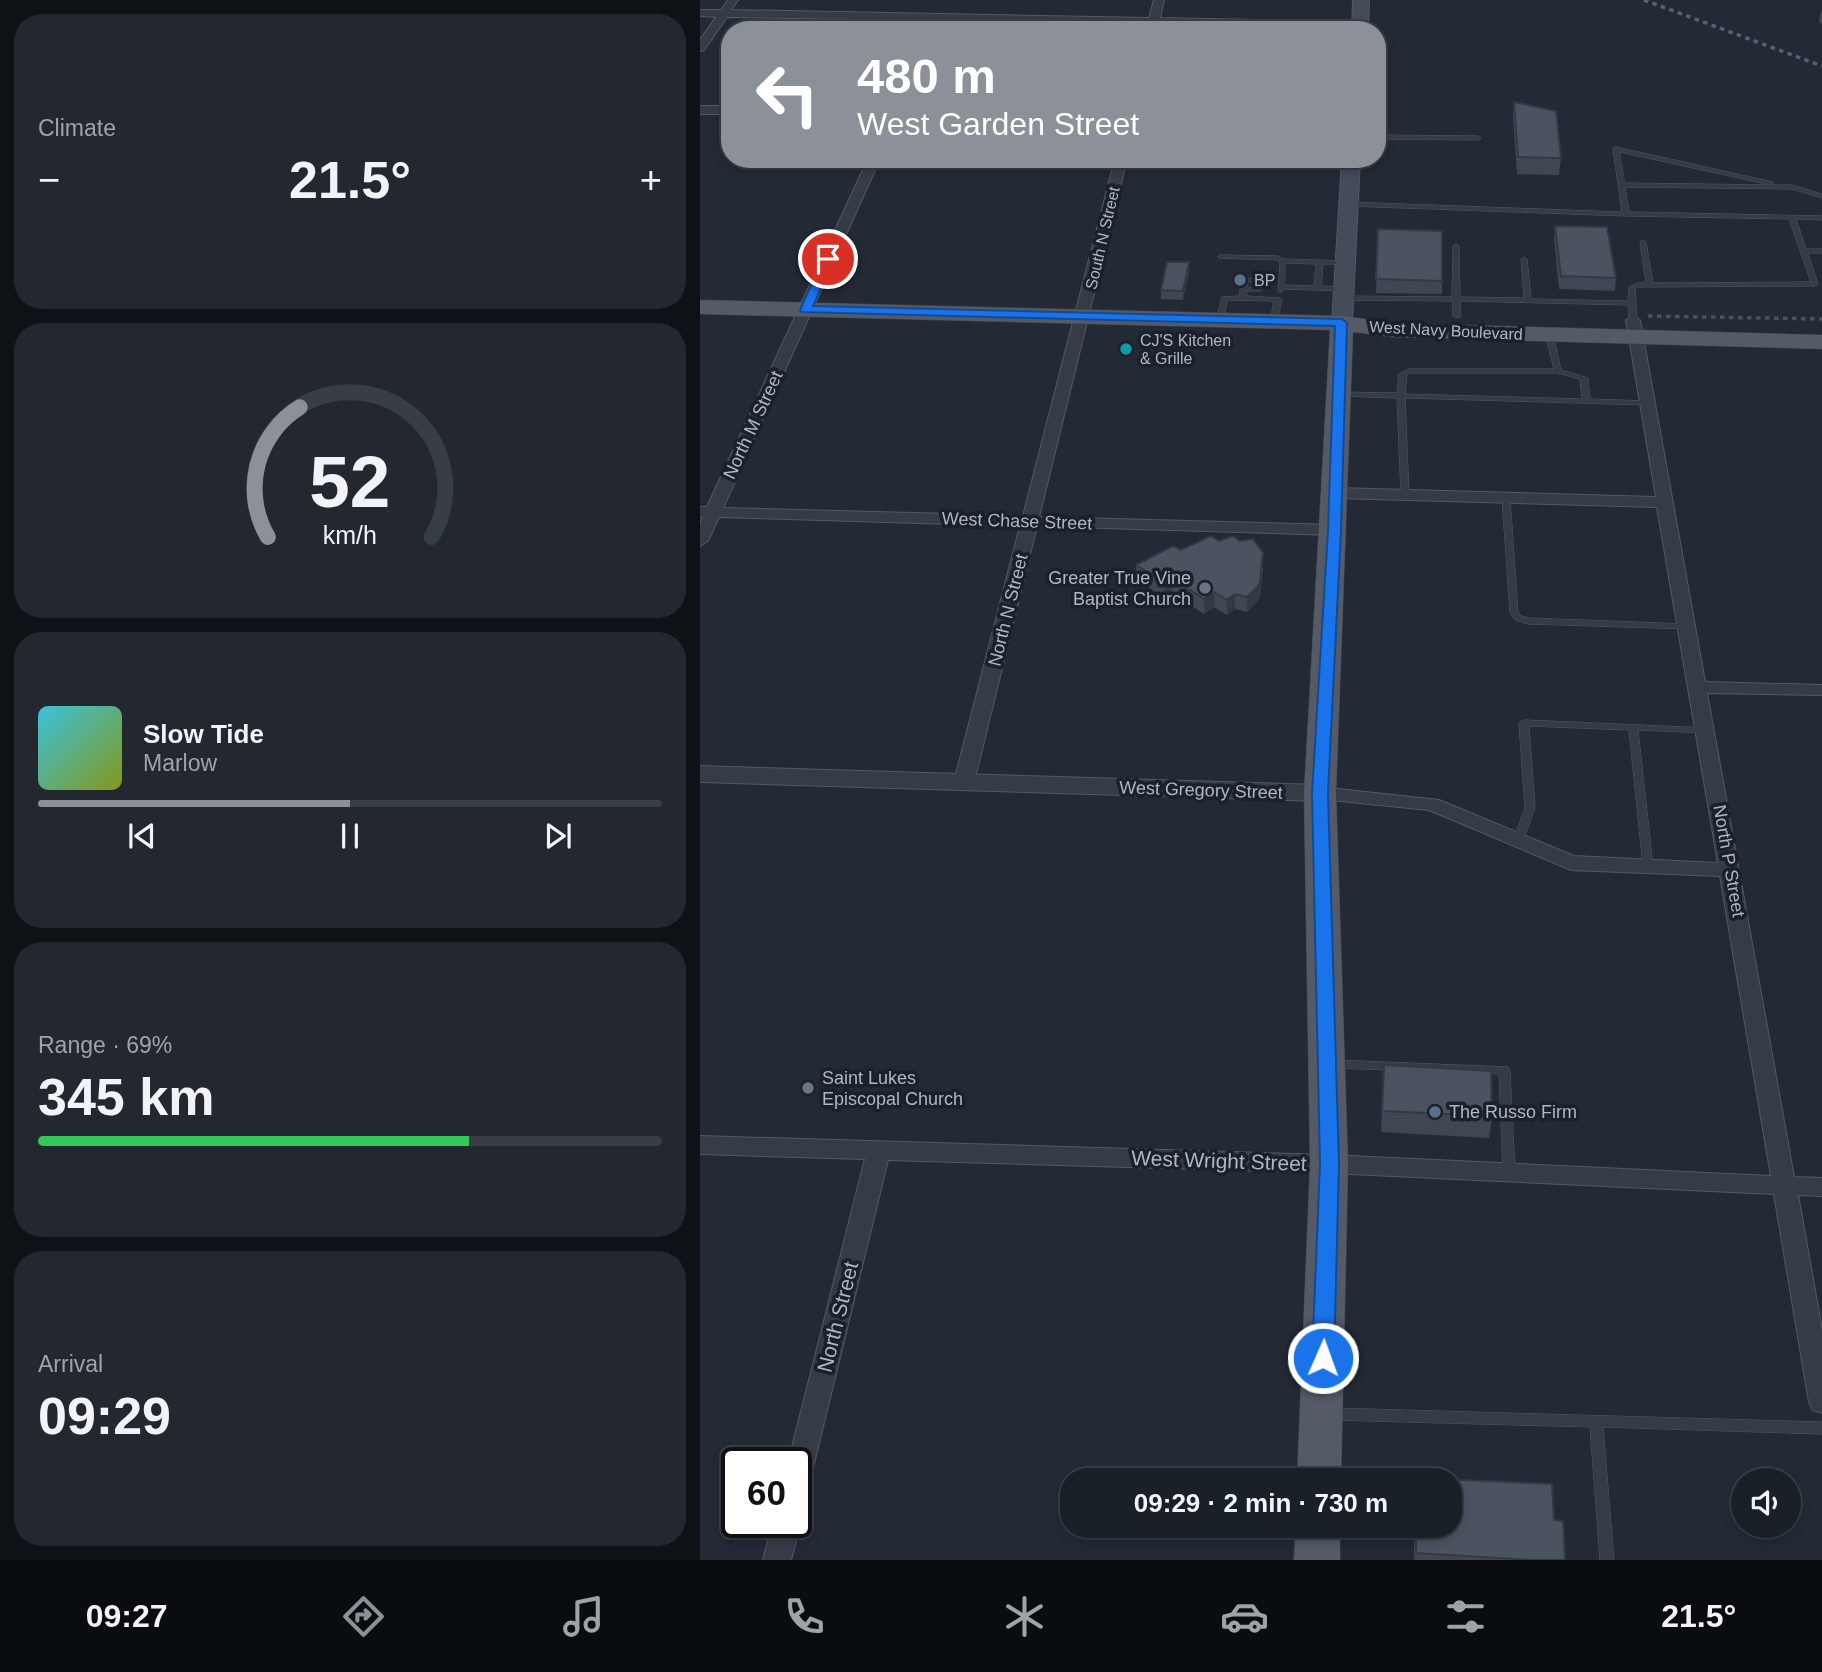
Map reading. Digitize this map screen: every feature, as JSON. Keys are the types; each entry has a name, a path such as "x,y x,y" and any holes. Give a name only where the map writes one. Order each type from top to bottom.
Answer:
{"main road":[{"path":"1360,21 1361,0"},
{"path":"1319,1468 1329,1164 1320,793 1335,530 1350,168"},
{"path":"700,307 1220,320 1276,310 1343,303"},
{"name":"West Navy Boulevard","path":"1343,303 1381,314 1457,307 1634,320 1822,342"},
{"name":"West Navy Boulevard","path":"1343,303 1393,330 1549,334 1634,320 1822,324"},
{"path":"1317,1560 1318,1538"}],"street":[{"path":"700,48 733,0"},
{"path":"1154,21 1159,0"},
{"path":"700,13 939,13 1082,21"},
{"path":"936,21 939,13"},
{"path":"700,110 721,110"},
{"name":"North M Street","path":"700,541 706,513 806,310 870,168"},
{"name":"South N Street","path":"1083,316 1119,168"},
{"name":"North N Street","path":"964,782 1083,316"},
{"name":"North P Street","path":"1634,320 1822,1402"},
{"path":"1336,493 1664,502"},
{"name":"West Chase Street","path":"706,513 1335,530"},
{"path":"1699,687 1822,690"},
{"name":"West Gregory Street","path":"700,774 1320,793 1432,804 1571,863 1731,870"},
{"name":"West Wright Street","path":"700,1144 1329,1164 1822,1186"},
{"name":"North Street","path":"805,1447 879,1150"},
{"path":"777,1560 783,1538"}],"lane":[{"path":"1386,137 1478,138"},
{"path":"1626,214 1616,149 1792,187 1822,196"},
{"path":"1622,185 1792,187"},
{"path":"1348,204 1822,218"},
{"path":"1792,218 1810,269 1819,284"},
{"path":"1643,242 1650,283"},
{"path":"1456,246 1457,307 1528,300 1634,320 1631,288 1650,283 1819,284"},
{"path":"1804,251 1822,251"},
{"path":"1222,257 1346,262"},
{"path":"1524,259 1528,300"},
{"path":"1242,294 1276,310 1283,261"},
{"path":"1317,288 1320,262"},
{"path":"1810,269 1822,270"},
{"path":"1242,294 1244,280 1260,280"},
{"path":"1279,285 1317,288 1343,303"},
{"path":"1220,320 1224,298 1259,290"},
{"path":"1549,334 1558,371"},
{"path":"1405,495 1401,396 1403,373 1558,371 1584,378 1586,401"},
{"path":"1339,394 1648,402"},
{"path":"1506,498 1514,612 1518,618 1528,621 1687,627"},
{"path":"1518,841 1530,808 1524,723 1706,730"},
{"path":"1633,727 1648,866"},
{"path":"1326,1063 1504,1070 1509,1172"},
{"path":"1321,1414 1822,1428"},
{"path":"1596,1422 1606,1560"}],"building":[{"path":"1514,102 1556,111 1561,158 1518,157"},
{"path":"1555,226 1607,227 1616,278 1561,276"},
{"path":"1378,229 1442,231 1442,281 1376,279"},
{"path":"1167,262 1189,262 1183,291 1161,290"},
{"name":"Greater True Vine Baptist Church","path":"1211,536 1219,541 1233,536 1240,541 1253,539 1263,553 1260,582 1247,597 1235,594 1227,600 1214,592 1204,599 1172,578 1164,582 1136,565 1173,546 1181,550"},
{"path":"1384,1065 1491,1071 1492,1116 1382,1111"},
{"path":"1462,1480 1552,1484 1554,1520 1563,1521 1565,1560 1416,1553 1416,1538 1462,1538"}],"railway":[{"path":"1644,0 1822,66"}],"place":[{"name":"BP","path":"1240,280"},
{"name":"CJ'S Kitchen & Grille","path":"1126,349"},
{"name":"Greater True Vine Baptist Church","path":"1205,588"},
{"name":"Saint Lukes Episcopal Church","path":"808,1088"},
{"name":"The Russo Firm","path":"1435,1112"}],"route":[{"path":"828,259 806,310 1342,323 1335,530 1320,793 1329,1164 1323,1358"}]}
